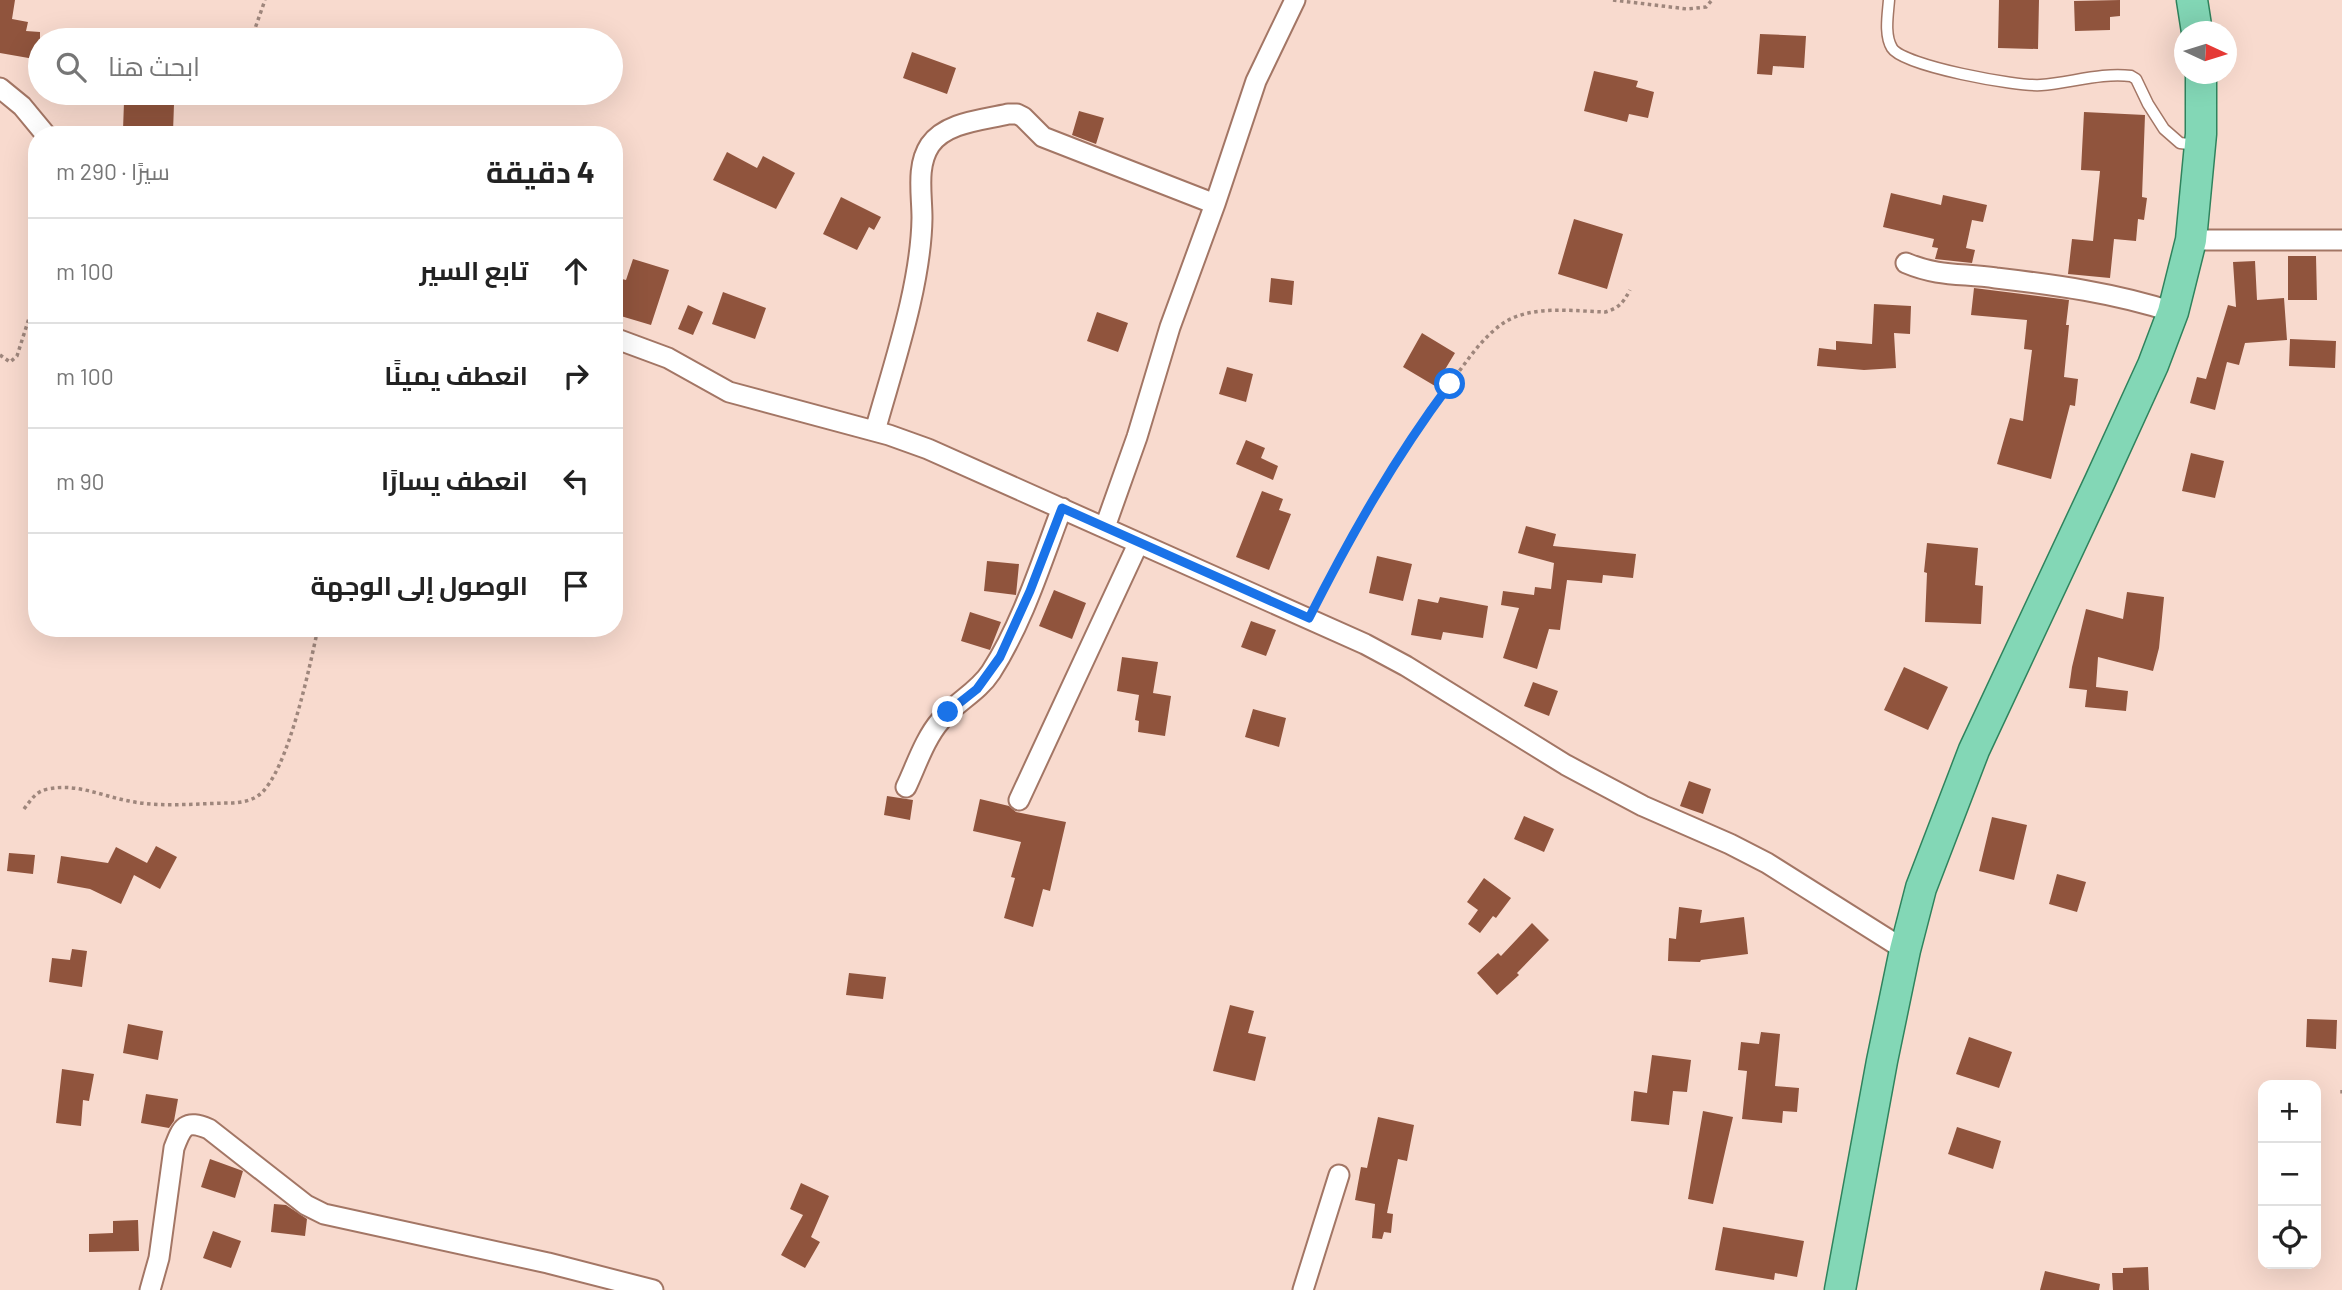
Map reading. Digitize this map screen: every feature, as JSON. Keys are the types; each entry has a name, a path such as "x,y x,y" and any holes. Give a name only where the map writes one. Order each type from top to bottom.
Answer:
{"main road":[{"path":"2192,0 2195,21"},
{"path":"1840,1290 1905,950 1921,888 1974,750 2153,365 2173,312 2191,240 2200,146 2201,84"}],"street":[{"path":"1105,527 1137,437 1170,327 1256,81 1295,0"},
{"path":"0,88 22,106 39,126"},
{"path":"875,431 916,267 922,219 921,169 931,144 948,130 1017,114 1043,137 1215,204"},
{"path":"2191,240 2342,240"},
{"path":"1906,263 1934,273 1989,277 2112,295 2173,312"},
{"path":"623,341 668,358 729,391 875,431 928,449 1309,618 1406,666 1566,765 1643,806 1767,863 1905,950"},
{"path":"906,788 938,724 948,712 977,689 1000,657 1030,591 1062,508"},
{"path":"1019,800 1138,544"},
{"path":"150,1290 159,1258 174,1148 186,1125 196,1124 209,1129 306,1205 324,1214 535,1260 653,1290"},
{"path":"1303,1290 1339,1175"}],"lane":[{"path":"1889,0 1888,40 1894,51 1906,60 2032,86 2132,76 2164,129 2180,143 2200,146"}],"path":[{"path":"255,28 265,0"},
{"path":"1613,0 1687,9 1706,7 1712,0"},
{"path":"1309,618 1358,522 1408,441 1490,335 1506,322 1541,311 1605,312 1624,301 1630,290"},
{"path":"0,355 10,362 18,356 28,323"},
{"path":"24,809 34,795 46,789 59,788 74,788 128,801 155,804 233,803 244,802 259,795 267,787 297,718 316,637"},
{"path":"2342,1090 2342,1096"}],"building":[{"path":"0,0 15,0 12,19 28,22 28,58 0,53"},
{"path":"1999,0 2039,0 2038,49 1998,48"},
{"path":"2120,0 2120,16 2110,17 2110,30 2075,31 2074,1"},
{"path":"1760,34 1806,36 1804,68 1773,66 1772,75 1757,74"},
{"path":"912,52 956,68 947,94 903,78"},
{"path":"1594,71 1638,81 1636,87 1654,92 1648,118 1629,114 1627,122 1584,111"},
{"path":"124,105 174,105 173,126 123,126"},
{"path":"1079,111 1104,118 1096,144 1072,135"},
{"path":"2084,112 2145,115 2142,197 2147,198 2144,220 2138,219 2136,241 2114,239 2110,278 2068,274 2072,239 2093,241 2100,171 2081,170"},
{"path":"727,152 757,168 763,156 795,173 776,209 713,180"},
{"path":"1891,193 1941,205 1943,195 1987,205 1983,222 1972,220 1966,248 1975,250 1972,263 1935,259 1938,248 1932,247 1934,239 1883,227"},
{"path":"841,197 881,217 874,230 869,227 857,250 823,234"},
{"path":"1574,219 1623,234 1607,289 1558,274"},
{"path":"2288,256 2316,256 2317,300 2288,300"},
{"path":"633,259 669,270 651,325 623,317 623,279 626,280"},
{"path":"2255,261 2257,300 2284,298 2287,340 2245,343 2239,365 2227,362 2215,410 2190,403 2197,377 2206,379 2228,305 2236,307 2233,262"},
{"path":"1271,278 1294,281 1292,305 1269,302"},
{"path":"1974,288 2069,300 2064,377 2078,379 2075,406 2070,405 2051,479 1997,464 2010,418 2023,421 2032,350 2024,349 2027,320 1971,315"},
{"path":"723,292 766,308 755,339 712,324"},
{"path":"1874,304 1911,306 1910,334 1894,333 1896,368 1864,370 1817,366 1819,348 1836,350 1836,341 1872,344"},
{"path":"688,305 703,312 693,335 678,329"},
{"path":"1097,312 1128,323 1118,352 1087,341"},
{"path":"1422,333 1455,353 1435,386 1403,367"},
{"path":"2290,339 2336,341 2335,368 2289,366"},
{"path":"1227,367 1253,374 1246,402 1219,394"},
{"path":"1246,440 1265,448 1261,458 1278,466 1273,480 1236,464"},
{"path":"2191,453 2224,461 2215,498 2182,491"},
{"path":"1262,491 1283,499 1279,510 1291,514 1269,570 1236,557"},
{"path":"1526,526 1556,534 1553,546 1636,554 1633,578 1603,575 1602,583 1567,580 1560,630 1549,629 1537,669 1503,658 1519,608 1501,605 1503,591 1534,595 1535,587 1551,589 1554,563 1518,553"},
{"path":"1927,543 1978,548 1975,585 1983,586 1981,624 1925,622 1927,573 1924,572"},
{"path":"1377,556 1412,564 1403,601 1369,593"},
{"path":"987,561 1019,564 1016,595 984,591"},
{"path":"1054,590 1086,603 1072,639 1039,626"},
{"path":"2127,592 2164,597 2159,648 2153,671 2098,657 2096,687 2128,691 2126,711 2085,707 2087,690 2069,688 2086,609 2123,619"},
{"path":"1440,597 1488,606 1483,638 1443,632 1441,640 1411,635 1418,599 1438,603"},
{"path":"970,612 1001,622 990,650 961,641"},
{"path":"1251,621 1276,630 1266,656 1241,647"},
{"path":"1122,657 1158,662 1153,693 1171,696 1165,736 1138,732 1139,721 1135,720 1139,695 1117,691"},
{"path":"1904,667 1948,687 1928,730 1884,710"},
{"path":"1533,682 1558,691 1549,716 1524,706"},
{"path":"1253,709 1286,718 1279,747 1245,737"},
{"path":"1689,781 1711,789 1703,814 1680,806"},
{"path":"887,796 913,800 910,820 884,815"},
{"path":"980,799 1009,806 1016,812 1066,822 1050,891 1043,889 1033,927 1004,918 1015,878 1011,877 1021,842 973,831"},
{"path":"1524,816 1554,829 1544,852 1514,839"},
{"path":"1992,817 2027,825 2014,880 1979,871"},
{"path":"156,846 177,857 160,889 134,875 121,904 90,889 57,883 61,856 108,863 116,847 147,863"},
{"path":"9,853 35,855 33,874 7,871"},
{"path":"2057,874 2086,882 2077,912 2049,904"},
{"path":"1484,878 1511,898 1480,933 1468,924 1478,910 1467,902"},
{"path":"1679,907 1702,910 1700,923 1744,917 1748,954 1700,962 1668,961 1669,938 1676,939"},
{"path":"1532,923 1549,940 1517,973 1519,975 1497,995 1477,973 1498,953 1501,956"},
{"path":"72,949 87,951 82,987 49,982 52,958 70,960"},
{"path":"849,973 886,977 883,999 846,995"},
{"path":"1230,1005 1254,1011 1248,1033 1266,1037 1255,1081 1213,1071"},
{"path":"2307,1019 2337,1020 2336,1049 2306,1047"},
{"path":"128,1024 163,1031 158,1060 123,1053"},
{"path":"1761,1032 1780,1034 1775,1086 1799,1088 1797,1112 1783,1111 1782,1123 1742,1119 1747,1071 1738,1070 1741,1042 1759,1044"},
{"path":"1969,1037 2012,1052 1999,1088 1956,1074"},
{"path":"1652,1055 1691,1060 1687,1092 1673,1091 1669,1125 1631,1121 1634,1091 1647,1093"},
{"path":"62,1069 94,1074 89,1101 83,1100 81,1126 56,1123"},
{"path":"146,1094 178,1099 174,1121 169,1128 141,1123"},
{"path":"1703,1111 1733,1117 1713,1204 1688,1199"},
{"path":"1378,1117 1414,1125 1407,1161 1398,1159 1387,1213 1393,1214 1391,1233 1384,1232 1382,1239 1372,1238 1375,1204 1355,1200 1361,1167 1367,1168"},
{"path":"1957,1127 2001,1141 1993,1169 1948,1154"},
{"path":"210,1159 243,1171 235,1198 201,1187"},
{"path":"801,1183 829,1196 811,1237 820,1242 805,1268 781,1255 803,1215 790,1209"},
{"path":"274,1204 286,1205 307,1219 305,1236 271,1232"},
{"path":"138,1220 139,1251 89,1252 89,1234 113,1233 113,1221"},
{"path":"1723,1227 1804,1241 1797,1277 1775,1273 1774,1280 1715,1270"},
{"path":"213,1231 241,1241 231,1268 203,1258"},
{"path":"2148,1267 2149,1290 2113,1290 2112,1273 2123,1273 2123,1268"},
{"path":"2045,1271 2100,1284 2099,1290 2040,1290"}],"route":[{"path":"948,712 977,689 1000,657 1030,591 1062,508 1309,618 1358,522 1408,441 1450,384"}]}
